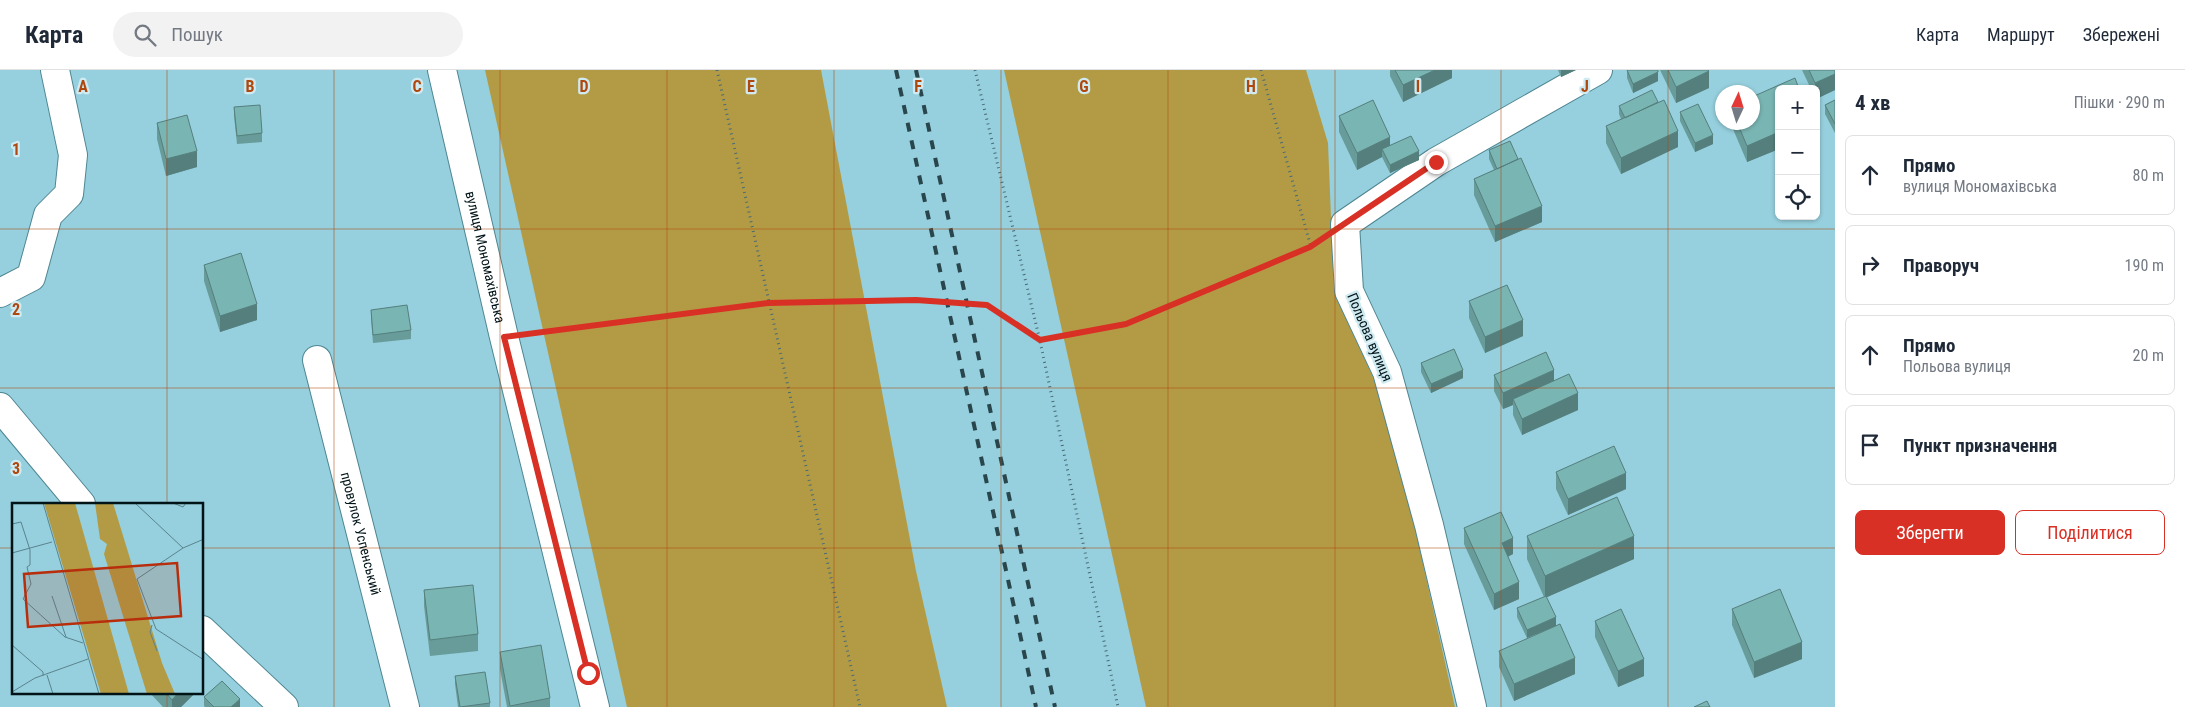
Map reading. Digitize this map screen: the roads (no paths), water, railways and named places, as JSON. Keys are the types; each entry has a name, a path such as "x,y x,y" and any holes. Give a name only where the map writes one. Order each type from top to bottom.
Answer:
{"street":[{"path":"0,293 31,277 48,215 69,194 73,155 55,70"},
{"name":"вулиця Мономахівська","path":"442,70 504,337 595,707"},
{"name":"Польова вулиця","path":"1472,707 1429,525 1387,372 1349,291 1345,224 1436,162 1598,70"},
{"name":"провулок Успенський","path":"317,360 405,707"},
{"path":"0,407 80,503"},
{"path":"204,632 284,707"}],"railway":[{"path":"896,70 1036,707"},
{"path":"916,70 1055,707"}]}
